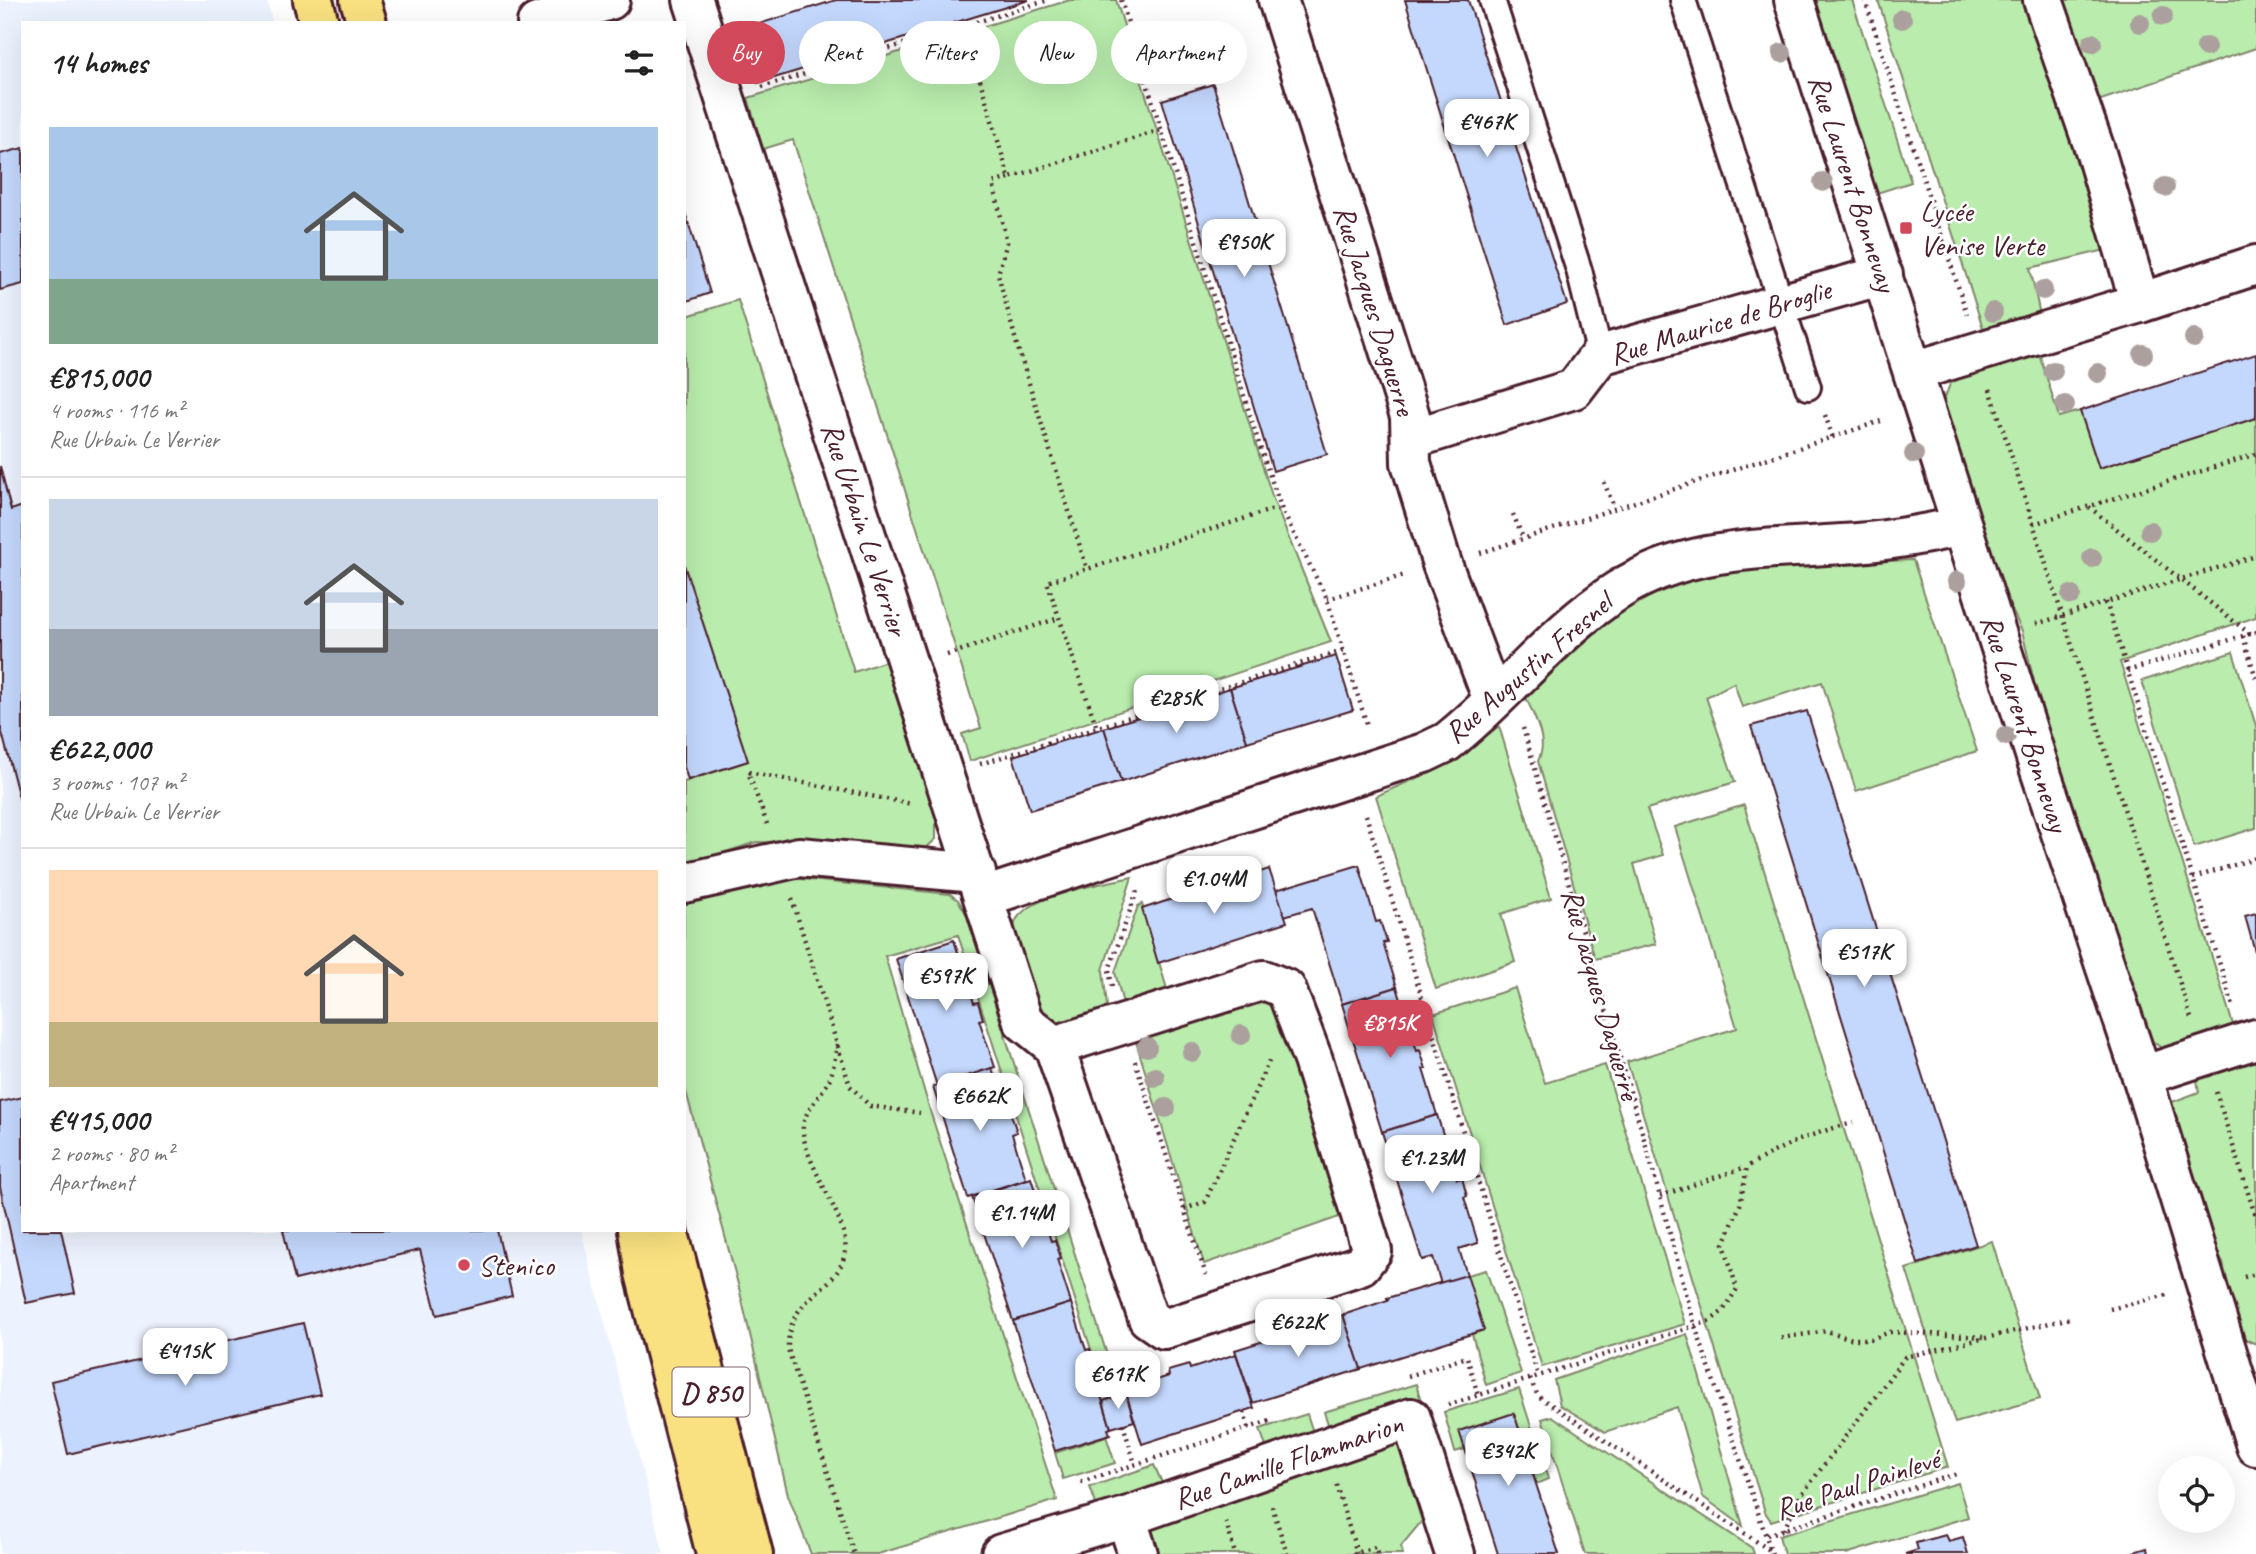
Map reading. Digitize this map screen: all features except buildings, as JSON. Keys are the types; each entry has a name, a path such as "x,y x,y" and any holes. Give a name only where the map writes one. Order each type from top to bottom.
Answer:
{"main road":[{"path":"313,0 318,21"},
{"path":"360,0 366,21"},
{"name":"D 850","path":"638,1232 645,1273 716,1554"},
{"name":"D 850","path":"669,1232 753,1554"}],"street":[{"path":"543,21 610,0"},
{"name":"Rue Urbain Le Verrier","path":"693,0 1023,1021 1054,1046"},
{"name":"Rue Jacques Daguerre","path":"1278,0 1410,416 1411,463 1438,552 1502,691"},
{"name":"Rue Laurent Bonnevay","path":"1794,0 2142,1076 2246,1381 2256,1446"},
{"path":"2043,0 2095,150 2140,303"},
{"path":"1914,371 2256,265"},
{"name":"Rue Maurice de Broglie","path":"1411,439 1574,389 1600,355 1883,275"},
{"name":"Rue Augustin Fresnel","path":"686,883 799,857 980,885 1424,753 1447,742 1589,610 1619,590 1677,562 1770,546 1899,539 1962,526"},
{"path":"1264,980 1286,989 1302,1026 1372,1251 1361,1265 1164,1329 1148,1318 1054,1046 1123,1025 1264,980"},
{"path":"2142,1076 2250,1041"},
{"path":"1411,1418 1455,1554"},
{"name":"Rue Camille Flammarion","path":"1001,1554 1126,1517 1411,1418"},
{"path":"1126,1517 1138,1554"}],"lane":[{"path":"1492,0 1579,270 1600,355"},
{"path":"1682,0 1808,387"}],"path":[{"path":"980,21 1049,0"},
{"path":"1121,0 1282,510 1327,599 1370,734"},
{"path":"1865,0 2256,1218"},
{"path":"725,99 900,46"},
{"path":"981,84 1009,177"},
{"path":"1087,569 1017,345 998,274 1007,242 993,183 1161,130"},
{"path":"1468,557 1881,421"},
{"path":"2033,524 2256,454"},
{"path":"1604,482 1615,508"},
{"path":"2089,507 2249,634"},
{"path":"1096,725 1047,582 1272,510 1282,510"},
{"path":"1513,514 1523,538"},
{"path":"2024,628 2256,556"},
{"path":"1327,599 1413,573"},
{"path":"2106,603 2193,878 2250,1041"},
{"path":"935,658 1059,618"},
{"path":"2127,671 2256,632"},
{"path":"2243,636 2256,678"},
{"path":"970,767 1096,725 1343,650"},
{"name":"Rue Jacques Daguerre","path":"1502,691 1660,1196 1695,1326 1772,1552"},
{"path":"769,830 748,772 925,806"},
{"path":"1364,807 1538,1376"},
{"path":"2193,878 2256,858"},
{"path":"1138,887 1109,970 1116,1010 1184,1209 1216,1313"},
{"path":"789,891 844,1072 860,1098 870,1106 920,1113"},
{"path":"1184,1209 1205,1202 1274,1051 1302,1026"},
{"path":"837,1044 830,1077 806,1115 803,1129 808,1153 842,1230 845,1252 837,1271 791,1320 788,1349 854,1554"},
{"path":"1660,1196 1747,1167 1781,1147 1818,1132 1853,1123"},
{"name":"Rue Camille Flammarion","path":"1411,1418 1710,1321 1723,1311 1737,1289 1724,1244 1740,1205 1747,1167"},
{"path":"1784,1530 1797,1502 1905,1357 2071,1318"},
{"path":"1115,1398 1107,1374 1146,1361 1164,1329"},
{"path":"1781,1338 1827,1331 1852,1339 1871,1339 1889,1332 1990,1337"},
{"path":"1530,1378 1538,1396 1772,1552"},
{"path":"1244,1412 1248,1428"},
{"path":"1123,1424 1135,1464"},
{"name":"Rue Paul Painlevé","path":"1767,1535 1959,1473"},
{"path":"1335,1481 1355,1553 1375,1547 1377,1554"},
{"path":"1271,1504 1287,1554"}],"shaded area":[{"path":"0,0 267,0 272,21 21,21 21,1232 582,1232 664,1554 0,1554"}],"green space":[{"path":"1070,0 1116,0 1123,21 1111,21 1111,84 1142,84 1273,499 1331,642 970,761 962,734 981,728 793,140 763,149 748,98 799,82 886,84 886,56 900,52 900,84 1000,84 1000,21"},
{"path":"1813,0 1852,0 1911,182 1877,193"},
{"path":"1878,0 2026,0 2110,249 2030,268 2040,315 1983,328"},
{"path":"2062,0 2256,0 2256,48 2095,102"},
{"path":"738,300 854,672 886,661 936,817 936,839 926,848 915,851 879,845 756,842 686,865 686,781 748,761 686,571 686,316"},
{"path":"2038,350 2059,417 2080,411 2099,468 2256,418 2256,617 2120,662 2235,1031 2164,1050 2143,1034 2043,719 2022,631 2001,587 1943,403 1950,384"},
{"path":"1913,560 1977,751 1856,791 1822,682 1742,707 1734,683 1706,697 1735,782 1647,809 1663,855 1634,864 1656,944 1595,959 1538,761 1541,737 1526,697 1613,618 1654,592 1688,580 1764,566"},
{"path":"2233,652 2256,726 2256,828 2194,847 2142,681"},
{"path":"1499,726 1551,898 1501,914 1515,962 1436,989 1376,796 1451,763"},
{"path":"1744,805 1948,1467 1771,1521 1765,1512 1627,1062 1737,1028 1675,827"},
{"path":"1132,877 1103,970 1108,1015 1066,1026 1051,1024 1038,1001 1015,936 1014,928 1018,917 1029,907 1045,899"},
{"path":"790,878 950,894 958,900 966,913 1110,1364 1097,1368 958,935 885,956 931,1114 1057,1500 878,1554 811,1554 788,1495 739,1288 686,1091 686,904"},
{"path":"1142,904 1169,996 1125,1012 1115,972 1138,906"},
{"path":"1515,988 1545,1083 1605,1065 1685,1324 1542,1367 1433,1014"},
{"path":"1259,999 1278,1007 1348,1214 1204,1264 1133,1032"},
{"path":"2256,1055 2256,1344 2243,1338 2238,1328 2223,1263 2211,1243 2169,1103 2199,1092 2196,1074"},
{"path":"1992,1241 2040,1399 1955,1423 1906,1269"},
{"path":"1486,1270 1521,1373 1486,1385 1472,1334 1467,1275"},
{"path":"1687,1334 1743,1526 1703,1497 1677,1407 1605,1432 1560,1405 1554,1380"},
{"path":"1416,1384 1422,1404 1331,1433 1324,1412"},
{"path":"1519,1389 1548,1479 1536,1484 1514,1413 1460,1431 1465,1449 1455,1452 1444,1412"},
{"path":"1307,1414 1315,1438 1268,1453 1260,1429"},
{"path":"1552,1416 1752,1548 1754,1554 1585,1554 1542,1419"},
{"path":"1106,1436 1115,1463 1063,1479 1055,1453"},
{"path":"1381,1441 1403,1446 1426,1516 1401,1546 1403,1554 1155,1554 1151,1534 1154,1525"},
{"path":"1154,1465 1163,1485 1097,1507 1090,1487"},
{"path":"1958,1483 1968,1517 1846,1554 1784,1554 1779,1536"}],"place":[{"name":"Lycée Venise Verte","path":"1906,228"},
{"name":"Stenico","path":"464,1265"}]}
